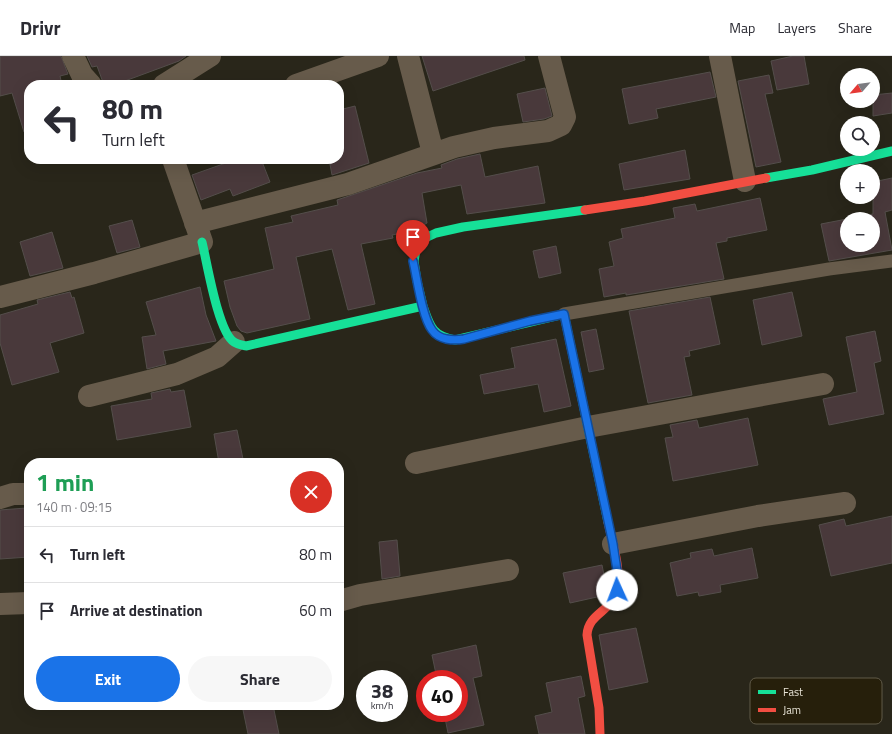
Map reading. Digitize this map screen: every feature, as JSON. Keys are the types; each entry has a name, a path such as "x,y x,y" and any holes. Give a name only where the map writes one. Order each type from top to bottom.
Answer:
{"street":[{"path":"73,56 82,75 86,80"},
{"path":"172,80 210,56"},
{"path":"310,80 378,56"},
{"path":"408,56 433,153"},
{"path":"0,297 94,273 198,233 348,184 433,153 494,138 548,131 561,125 565,117 549,56"},
{"path":"720,56 745,181"},
{"path":"600,734 601,715 588,647 587,630 590,622 615,597 618,577 613,544 564,314 455,340 445,339 432,330 423,306 413,261 415,248 421,240 437,233 645,201 745,181 812,170 892,151"},
{"path":"175,164 198,233 221,322 226,333 234,342 246,346 423,306"},
{"path":"89,396 177,374 217,357 234,342"},
{"path":"416,463 588,428 823,384"},
{"path":"0,498 13,494 24,494"},
{"path":"613,544 758,516 845,503"},
{"path":"344,600 360,595 508,570"},
{"path":"0,604 24,603"}],"lane":[{"path":"564,314 830,269 892,261"}],"building":[{"path":"0,56 61,56 68,74 60,76 61,80 24,80 24,132 12,93 0,96"},
{"path":"87,56 186,56 179,61 128,80 102,80 97,66 92,67"},
{"path":"422,56 524,56 525,60 433,91"},
{"path":"793,56 804,56 809,84 777,90 771,61"},
{"path":"710,72 716,97 656,109 658,118 629,124 622,89"},
{"path":"769,75 773,93 765,94 781,162 756,167 738,81"},
{"path":"545,88 552,116 544,119 523,122 517,94"},
{"path":"892,93 892,113 873,116 873,108 880,108 880,94"},
{"path":"355,106 369,163 332,175 330,164 344,164 344,109"},
{"path":"685,150 690,179 624,190 619,164"},
{"path":"480,154 485,177 538,166 545,203 467,214 461,185 422,193 427,223 413,231 392,235 393,238 361,244 375,304 348,310 332,249 296,257 310,319 247,333 241,331 237,326 230,307 224,281 274,269 265,228 293,222 291,216 338,205 337,200 417,173 442,168 441,165 457,159"},
{"path":"223,164 263,164 270,182 233,196 230,189 201,200 192,175"},
{"path":"892,178 892,210 885,212 892,250 829,261 821,224 840,220 840,252 880,252 880,212 873,212 873,204 880,204 880,181"},
{"path":"760,198 767,230 727,238 727,241 716,243 724,279 626,295 626,293 604,297 599,269 614,266 609,242 623,238 621,229 675,218 673,208 695,204 697,211"},
{"path":"132,220 140,247 117,253 109,226"},
{"path":"52,232 63,268 30,276 20,242"},
{"path":"556,246 561,273 539,278 533,251"},
{"path":"200,287 206,315 216,341 163,351 166,364 147,369 142,337 156,335 146,302"},
{"path":"70,292 72,298 74,297 84,333 50,343 59,372 12,385 0,343 0,315 38,304 37,300"},
{"path":"792,292 802,336 762,345 753,300"},
{"path":"710,297 720,344 689,351 690,356 684,357 692,395 648,403 629,311"},
{"path":"596,329 604,369 589,372 581,332"},
{"path":"875,331 881,361 874,363 884,414 829,425 823,399 857,392 846,337"},
{"path":"556,339 571,406 544,412 538,384 484,394 480,375 515,368 511,348"},
{"path":"170,389 171,392 184,390 191,427 117,440 111,406 152,399 151,393"},
{"path":"748,418 758,465 673,481 665,438 673,437 670,425 697,420 699,428"},
{"path":"237,430 243,458 218,458 214,434"},
{"path":"24,508 24,557 0,559 0,510"},
{"path":"892,516 892,563 831,576 819,525 844,519 846,526"},
{"path":"397,540 400,576 382,579 379,542"},
{"path":"752,548 758,578 720,585 721,592 699,596 698,592 677,596 670,563 691,558 690,553 712,549 714,556"},
{"path":"602,565 605,587 602,593 597,597 570,603 563,573"},
{"path":"636,628 648,682 609,690 599,635"},
{"path":"476,645 482,676 473,678 484,725 448,733 446,722 468,722 468,670 435,670 432,655"},
{"path":"581,676 585,696 578,698 585,734 539,734 535,716 552,712 546,683"},
{"path":"243,710 274,710 279,734 248,734"}],"traffic: fast":[{"path":"766,178 812,170 892,151"},
{"path":"202,242 214,296 223,325 228,336 234,342 246,346 423,306 414,261 417,245 421,240 436,233 463,227 585,210"},
{"path":"423,306 433,329 441,336 455,340 564,314 608,522"}],"traffic: jam":[{"path":"585,210 645,201 766,178"},
{"path":"600,734 599,708 587,635 588,628 594,618 612,601 617,588 618,570 608,522"}],"route":[{"path":"413,261 423,306 432,330 437,335 445,339 464,339 530,321 564,314 613,544 618,577 617,590"}]}
